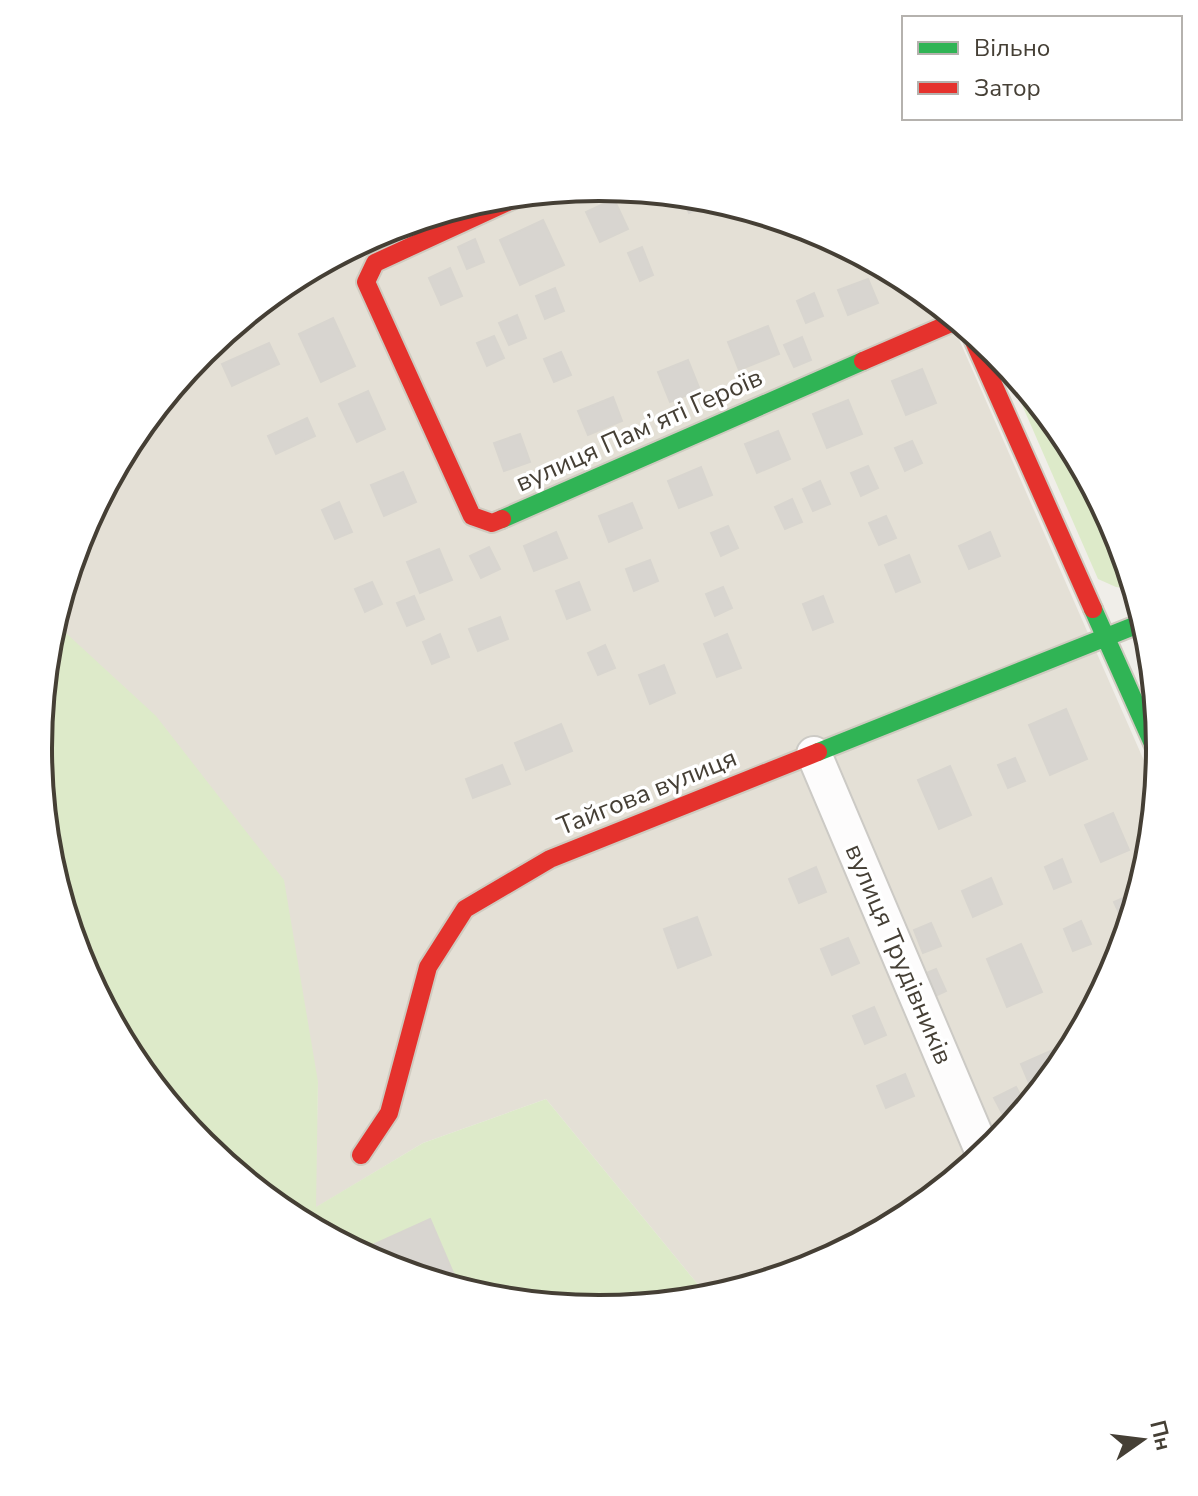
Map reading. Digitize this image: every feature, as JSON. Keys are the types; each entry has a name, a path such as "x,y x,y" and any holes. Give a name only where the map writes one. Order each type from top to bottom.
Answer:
{"street":[{"name":"вулиця Памʼяті Героїв","path":"480,215 375,263 366,282 472,516 492,523 946,325"},
{"path":"980,356 1145,727"},
{"name":"Тайгова вулиця","path":"361,1155 389,1113 428,967 465,909 550,859 1132,627"},
{"name":"вулиця Трудівників","path":"814,754 978,1142"}],"shaded area":[{"path":"563,202 635,202 670,206 775,230 841,257 872,274 903,293 957,334 1146,764 1135,855 1117,924 1090,990 1073,1022 1010,1109 986,1135 932,1182 872,1222 841,1239 775,1266 699,1285 546,1099 423,1143 315,1208 318,1082 64,639 81,572 108,506 144,444 188,387 212,361 266,314 295,293 357,257 423,230 457,220"}],"green space":[{"path":"1019,398 1054,444 1090,506 1122,588 1098,579"},
{"path":"65,632 156,716 284,880 318,1082 316,1207 423,1143 546,1099 699,1285 635,1294 563,1294 492,1284 423,1266 357,1239 325,1222 266,1182 212,1135 165,1081 125,1021 94,957 71,890 57,819 52,748 53,712"}],"building":[{"path":"615,201 628,229 600,242 586,212"},
{"path":"543,220 564,265 520,285 500,240"},
{"path":"475,239 484,262 467,269 458,247"},
{"path":"642,247 653,275 640,281 628,253"},
{"path":"450,268 462,296 441,305 429,278"},
{"path":"868,279 878,303 848,315 838,290"},
{"path":"555,288 564,311 545,319 536,296"},
{"path":"814,293 823,316 806,323 797,301"},
{"path":"517,315 526,338 509,345 499,323"},
{"path":"333,318 355,366 321,382 299,334"},
{"path":"768,326 779,354 739,370 728,342"},
{"path":"494,336 504,358 487,366 477,343"},
{"path":"802,337 811,360 794,367 784,345"},
{"path":"269,343 279,364 232,386 222,364"},
{"path":"561,352 571,375 554,382 544,359"},
{"path":"688,360 700,390 670,402 658,372"},
{"path":"922,369 936,403 906,415 892,381"},
{"path":"368,391 385,429 357,442 339,404"},
{"path":"613,397 622,421 588,435 578,411"},
{"path":"848,400 862,434 827,448 813,414"},
{"path":"307,418 315,436 276,454 268,436"},
{"path":"778,431 790,459 757,473 745,444"},
{"path":"520,434 530,462 504,471 494,443"},
{"path":"912,441 922,463 905,471 895,448"},
{"path":"868,466 878,488 861,496 851,473"},
{"path":"701,467 712,495 679,508 668,481"},
{"path":"403,472 416,502 384,516 371,485"},
{"path":"820,481 830,504 813,511 803,489"},
{"path":"792,499 802,522 785,529 775,507"},
{"path":"339,502 352,532 335,539 322,510"},
{"path":"632,503 642,528 609,542 599,516"},
{"path":"886,516 896,538 879,545 869,523"},
{"path":"728,526 738,548 721,556 711,533"},
{"path":"556,532 567,558 534,571 524,546"},
{"path":"990,532 1000,556 969,569 959,546"},
{"path":"489,547 500,569 481,578 470,556"},
{"path":"439,549 452,580 420,593 407,562"},
{"path":"909,555 920,582 896,592 885,565"},
{"path":"650,560 658,581 634,591 626,569"},
{"path":"372,582 382,604 365,612 355,589"},
{"path":"579,582 590,610 567,619 556,591"},
{"path":"723,587 732,608 715,616 706,594"},
{"path":"414,596 424,619 407,626 397,603"},
{"path":"823,596 833,622 813,630 803,604"},
{"path":"500,617 508,639 478,651 469,629"},
{"path":"440,634 449,657 432,664 423,642"},
{"path":"727,634 741,668 717,677 704,644"},
{"path":"605,645 615,668 598,675 588,653"},
{"path":"664,665 675,693 650,704 639,675"},
{"path":"1066,709 1087,759 1050,775 1029,725"},
{"path":"561,724 572,751 526,770 515,743"},
{"path":"1015,758 1025,781 1008,788 998,765"},
{"path":"502,765 510,784 473,798 466,779"},
{"path":"950,766 971,815 939,829 918,780"},
{"path":"1113,813 1129,850 1101,862 1085,825"},
{"path":"1062,859 1071,882 1054,889 1045,867"},
{"path":"816,867 826,892 799,903 789,879"},
{"path":"991,878 1002,904 973,917 962,891"},
{"path":"1125,897 1120,915 1114,902"},
{"path":"697,917 711,955 678,968 664,929"},
{"path":"1081,921 1091,944 1073,951 1064,929"},
{"path":"931,923 941,946 923,953 914,930"},
{"path":"848,938 859,963 832,975 821,949"},
{"path":"1021,944 1042,992 1007,1007 987,959"},
{"path":"936,969 946,991 929,999 919,976"},
{"path":"874,1007 886,1035 865,1044 853,1016"},
{"path":"1056,1048 1030,1085 1021,1064"},
{"path":"905,1074 914,1096 886,1108 877,1086"},
{"path":"1016,1087 1021,1096 1003,1115 994,1098"},
{"path":"430,1219 454,1275 423,1266 372,1245"}],"traffic: fast":[{"path":"502,519 863,361"},
{"path":"1093,609 1145,727"},
{"path":"818,752 1132,627"}],"traffic: jam":[{"path":"480,215 375,263 366,282 472,516 492,523 502,519"},
{"path":"863,361 946,325"},
{"path":"981,356 1093,609"},
{"path":"361,1155 389,1113 428,967 465,909 550,859 818,752"}]}
